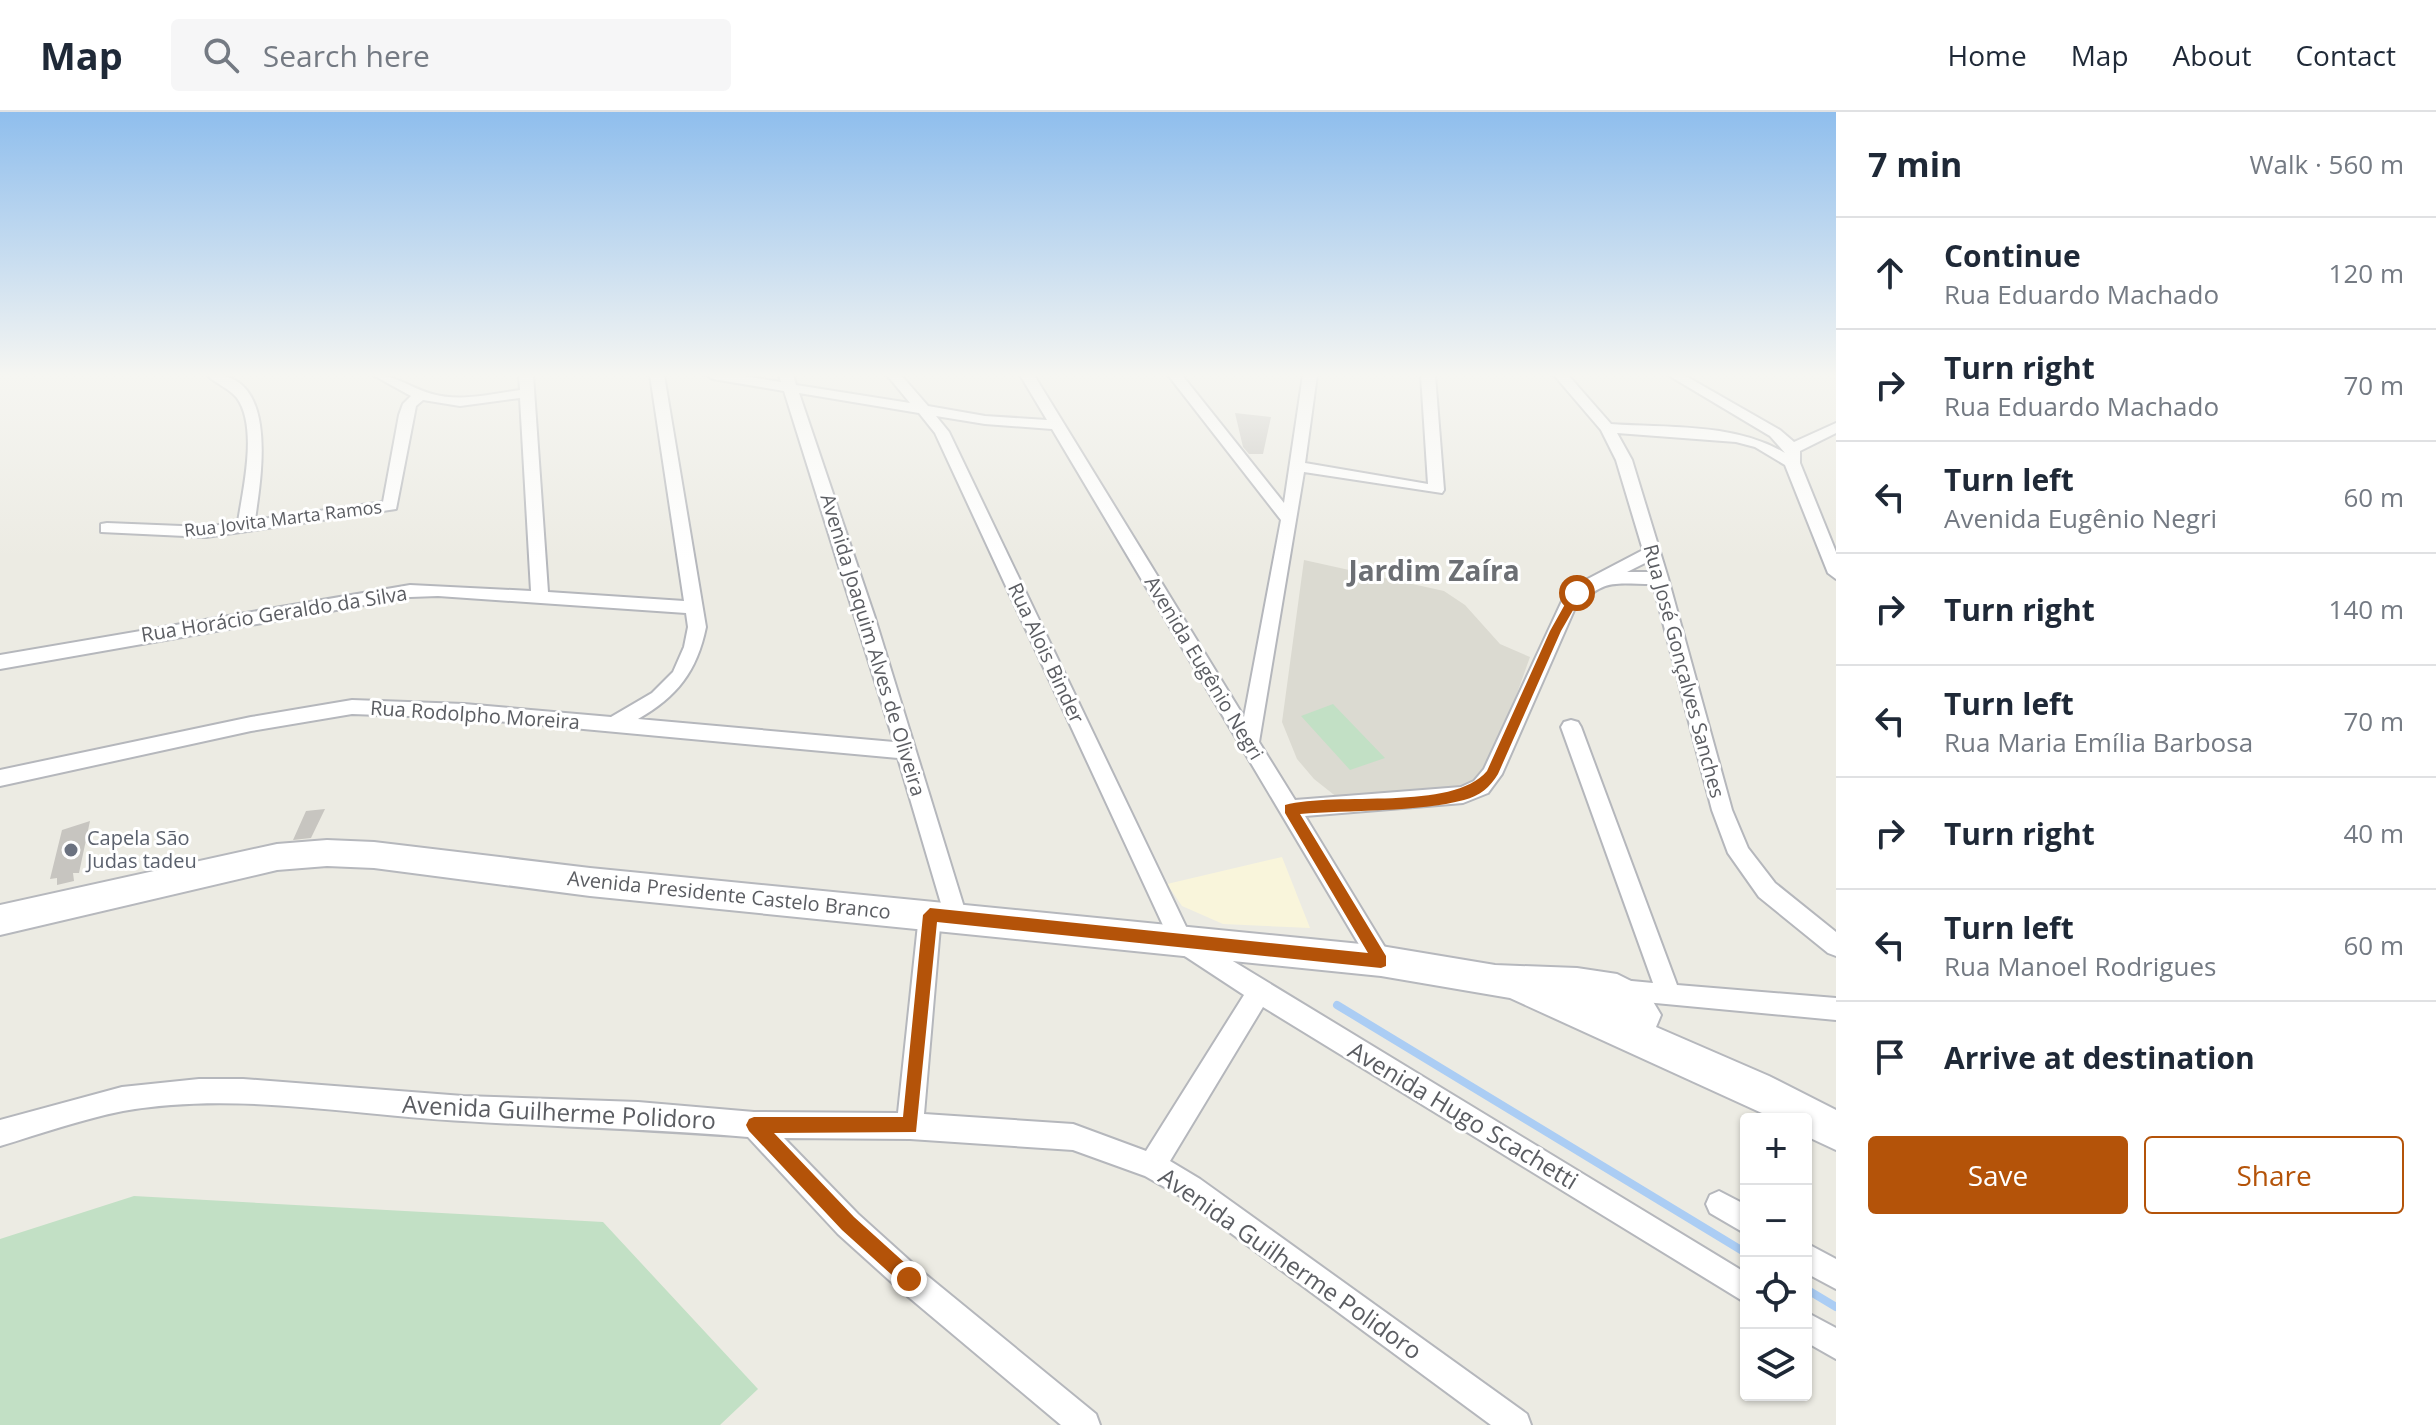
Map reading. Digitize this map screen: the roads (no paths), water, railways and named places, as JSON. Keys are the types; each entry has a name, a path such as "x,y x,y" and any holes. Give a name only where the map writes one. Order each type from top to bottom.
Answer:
{"street":[{"path":"246,526 254,461 252,436"},
{"name":"Rua Jovita Marta Ramos","path":"107,528 182,532 390,506 402,436"},
{"path":"531,436 540,597"},
{"path":"612,725 649,705 685,672 695,638 694,608 667,436"},
{"name":"Avenida Joaquim Alves de Oliveira","path":"806,436 907,751 943,916"},
{"name":"Rua Alois Binder","path":"944,436 1182,942"},
{"name":"Avenida Eugênio Negri","path":"1064,436 1381,961"},
{"path":"1223,436 1289,520"},
{"path":"1249,744 1289,520 1301,436"},
{"path":"1296,466 1436,490 1432,436"},
{"name":"Rua José Gonçalves Sanches","path":"1611,436 1624,460 1660,578 1722,810 1739,853 1767,890 1836,946"},
{"path":"1714,436 1736,438 1793,456"},
{"path":"1778,436 1793,456 1836,573"},
{"path":"1793,456 1822,436"},
{"path":"1290,809 1434,799 1463,795 1481,787 1492,774 1568,605 1577,593 1652,552"},
{"path":"1607,578 1660,578"},
{"name":"Rua Horácio Geraldo da Silva","path":"0,662 386,593 438,590 694,608"},
{"name":"Rua Rodolpho Moreira","path":"0,778 251,724 352,707 464,711 907,751"},
{"path":"1571,727 1628,1007 1836,1009"},
{"name":"Avenida Presidente Castelo Branco","path":"0,920 277,857 327,853 374,855 590,882 1381,961 1510,982 1628,1007 1756,1089 1836,1131"},
{"path":"910,1126 943,916"},
{"name":"Avenida Hugo Scachetti","path":"1182,942 1740,1285"},
{"path":"1152,1166 1259,992"},
{"name":"Avenida Guilherme Polidoro","path":"0,1133 122,1099 199,1091 243,1091 373,1103 638,1115 754,1125 910,1126 1073,1137 1152,1166 1191,1188 1516,1425"},
{"path":"754,1125 848,1224 909,1279 1085,1425"},
{"path":"1719,1204 1740,1216"},
{"path":"1812,1261 1836,1275"},
{"path":"1811,1329 1836,1344"}],"waterway":[{"path":"1337,1005 1740,1249"},
{"path":"1812,1293 1836,1307"}],"place":[{"name":"Capela São Judas tadeu","path":"71,850"}],"district":[{"name":"Jardim Zaíra","path":"1434,571"}]}
